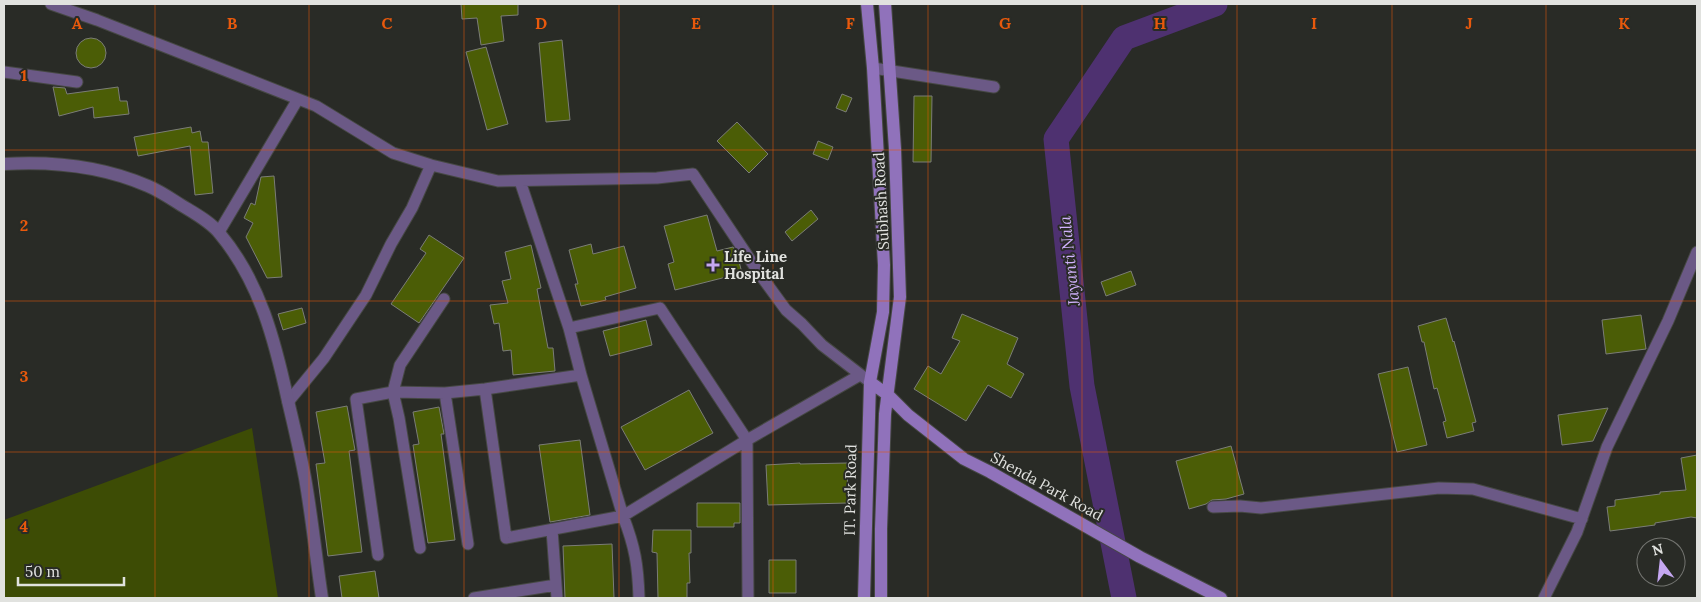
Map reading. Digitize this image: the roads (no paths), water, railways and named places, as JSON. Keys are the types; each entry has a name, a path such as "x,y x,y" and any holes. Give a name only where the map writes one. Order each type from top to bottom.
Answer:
{"main road":[{"name":"Subhash Road","path":"865,378 883,312 884,265 874,68 867,4"},
{"name":"Subhash Road","path":"885,4 896,168 900,296 888,396"},
{"name":"Shenda Park Road","path":"865,378 964,459 1103,536 1221,598"},
{"name":"IT. Park Road","path":"864,598 865,378"},
{"path":"881,598 885,414 888,396"}],"street":[{"path":"51,4 98,20 316,106 393,153 430,165 498,181 657,178 693,174 786,310 822,345 865,378 747,440 624,516 506,538 485,389"},
{"path":"874,68 994,87"},
{"path":"4,72 77,82"},
{"path":"219,232 298,99"},
{"path":"4,164 50,163 75,165 127,178 150,186 164,194 193,212 219,232 249,277 265,312 277,352 305,479 322,598"},
{"path":"288,402 337,340 366,295 408,214 430,165"},
{"path":"520,181 569,328 581,375 636,555 639,598"},
{"path":"1544,598 1577,532 1607,447 1668,321 1697,252"},
{"path":"420,548 393,392 400,365 444,299"},
{"path":"569,328 660,308 747,440 748,598"},
{"path":"378,555 356,399 393,392 445,393 485,389 581,375"},
{"path":"445,393 468,544"},
{"path":"1213,507 1240,506 1261,508 1439,488 1458,488 1480,491 1582,519"},
{"path":"552,530 557,598"},
{"path":"474,598 556,585"}],"waterway":[{"name":"Jayanti Nala","path":"1124,598 1082,386 1056,139 1124,38 1215,4"}],"place":[{"name":"Life Line Hospital","path":"713,265"}]}
